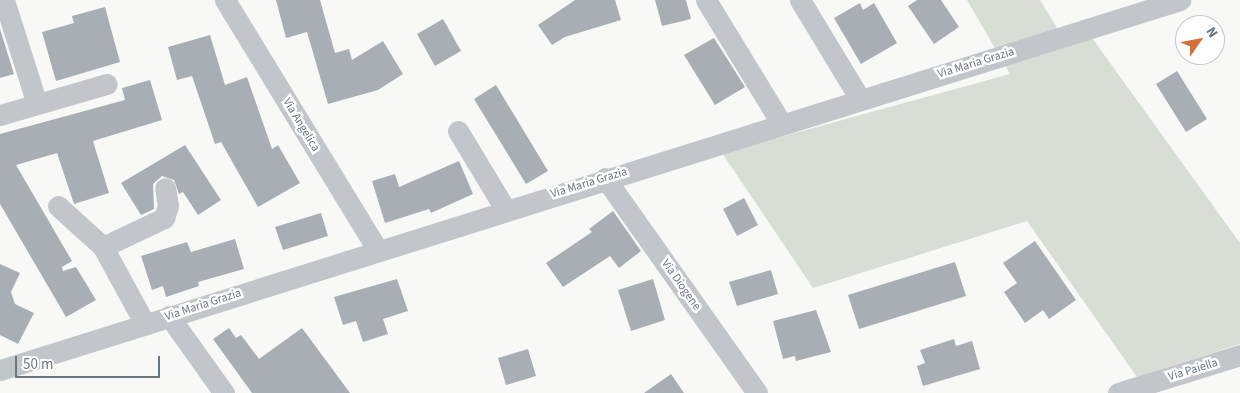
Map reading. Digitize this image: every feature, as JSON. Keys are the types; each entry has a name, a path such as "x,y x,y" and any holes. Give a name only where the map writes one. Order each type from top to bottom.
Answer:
{"street":[{"path":"4,0 37,104"},
{"name":"Via Angelica","path":"225,0 377,249"},
{"path":"706,0 781,123"},
{"path":"800,0 860,99"},
{"name":"Via Maria Grazia","path":"0,370 377,249 1180,0"},
{"path":"0,115 107,84"},
{"path":"458,131 505,209"},
{"name":"Via Diogene","path":"605,178 756,393"},
{"path":"103,247 164,218 168,206 165,188"},
{"path":"58,206 103,247 145,324"},
{"path":"170,316 224,393"},
{"name":"Via Paiella","path":"1118,393 1240,355"}],"shaded area":[{"path":"967,0 1040,0 1068,46 1092,38 1240,243 1240,344 1137,377 1027,221 813,288 722,153 1010,74"}],"building":[{"path":"276,0 320,0 335,53 349,49 352,60 383,41 403,74 378,90 328,104 307,32 286,38"},
{"path":"575,0 615,0 621,20 565,37 552,45 538,25"},
{"path":"655,0 686,0 691,19 662,26"},
{"path":"917,0 941,0 959,27 934,44 908,6"},
{"path":"860,3 863,10 874,3 897,43 861,64 834,18"},
{"path":"105,7 120,62 56,81 42,32 74,23 72,16"},
{"path":"443,19 461,51 435,66 417,34"},
{"path":"0,29 14,74 0,78"},
{"path":"210,35 225,85 247,77 272,149 278,145 300,183 258,207 221,142 215,144 192,76 177,80 168,47"},
{"path":"714,38 745,87 715,105 684,55"},
{"path":"1177,71 1207,119 1186,132 1156,84"},
{"path":"150,80 162,120 93,141 109,193 74,204 57,153 16,165 72,261 62,267 63,271 76,267 96,300 66,317 0,204 0,134 125,100 122,88"},
{"path":"496,85 548,171 526,184 474,99"},
{"path":"185,145 221,200 198,215 183,192 179,194 174,180 162,176 153,184 154,209 141,215 121,183"},
{"path":"459,161 473,194 431,213 429,209 385,223 372,181 395,174 399,187"},
{"path":"744,198 758,225 737,236 723,209"},
{"path":"613,211 641,251 619,268 610,256 563,287 546,263 592,232 589,229"},
{"path":"321,213 328,236 283,250 275,227"},
{"path":"235,239 244,269 198,282 199,286 166,297 163,286 152,290 141,256 187,242 191,252"},
{"path":"1035,241 1076,300 1049,319 1043,310 1025,323 1004,292 1017,283 1003,263"},
{"path":"955,262 966,296 859,329 848,295"},
{"path":"0,264 20,273 11,292 15,304 34,313 18,344 0,335"},
{"path":"771,270 778,294 737,306 729,282"},
{"path":"397,279 408,311 383,319 388,334 363,342 356,321 343,325 334,297"},
{"path":"653,279 665,320 631,331 618,290"},
{"path":"816,310 831,352 796,361 795,356 783,359 773,321"},
{"path":"229,328 236,338 241,335 259,359 302,328 350,393 252,393 213,339"},
{"path":"954,339 956,346 972,341 980,369 923,386 917,366 925,363 920,350"},
{"path":"528,349 536,376 506,385 498,358"},
{"path":"671,374 684,393 644,393"}]}
